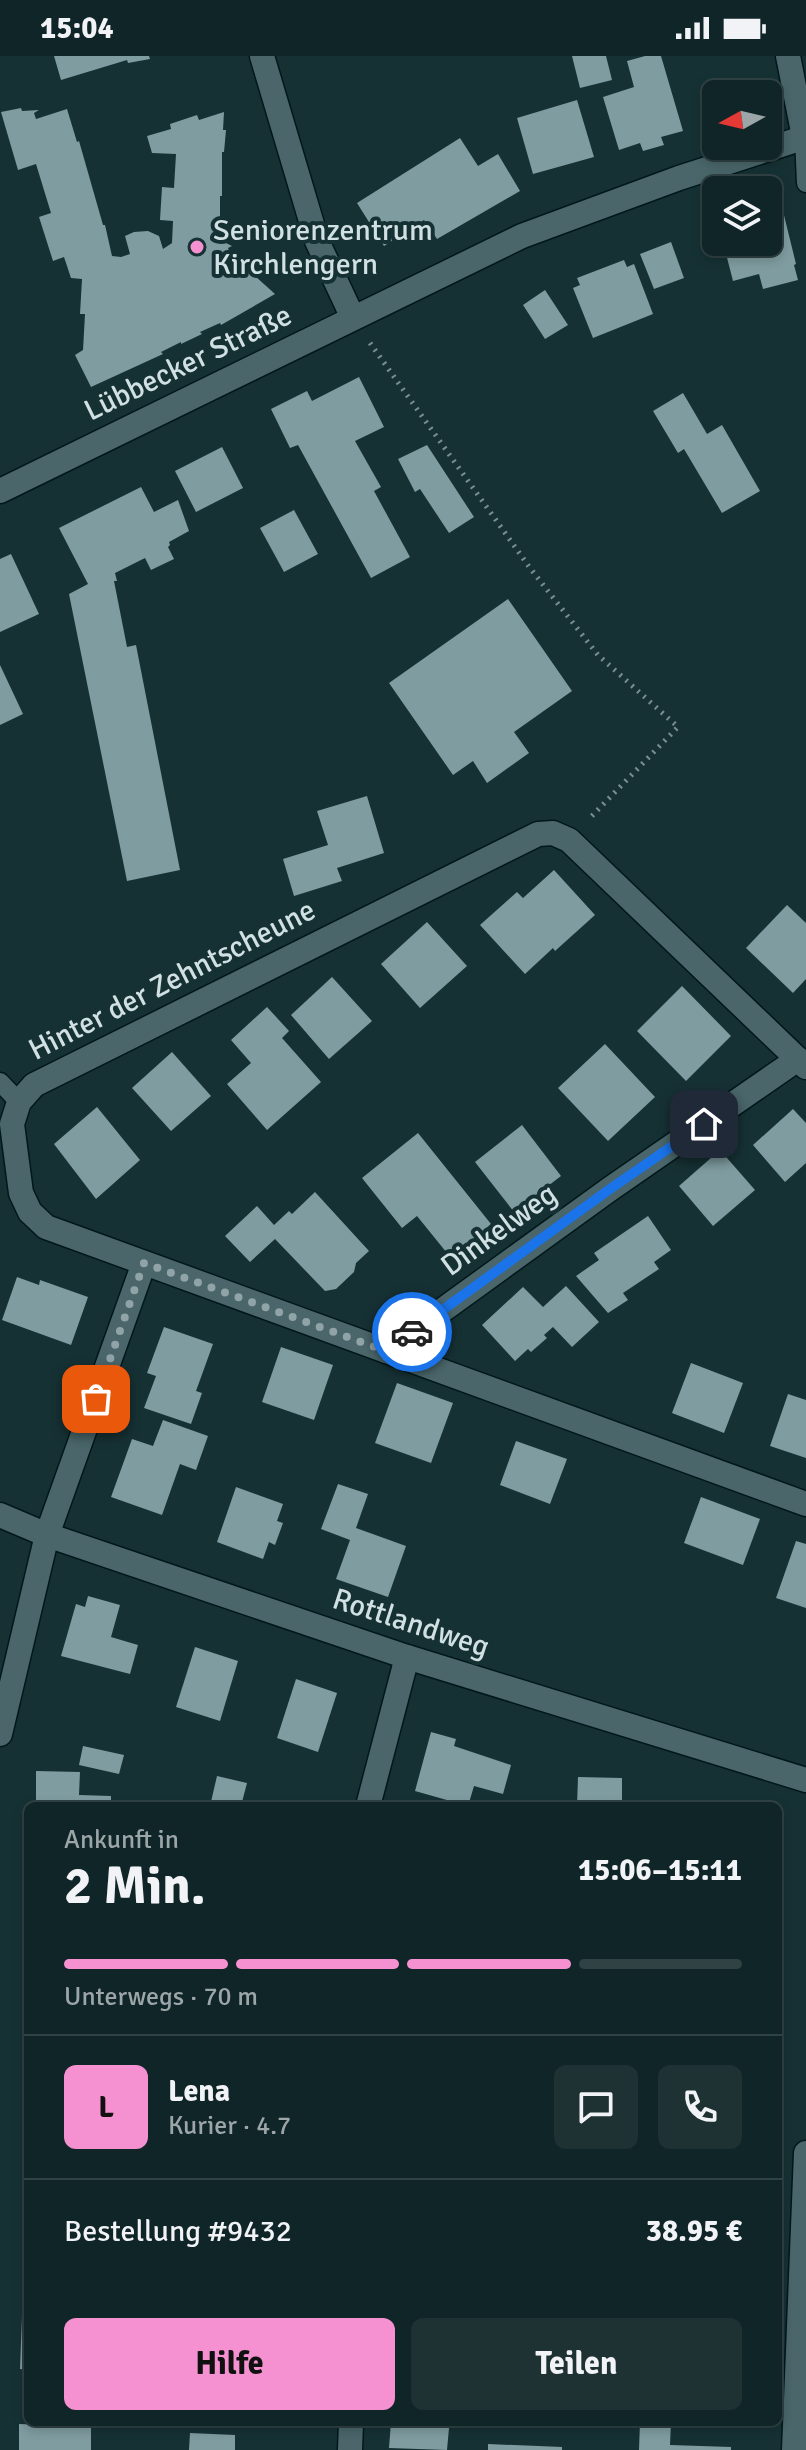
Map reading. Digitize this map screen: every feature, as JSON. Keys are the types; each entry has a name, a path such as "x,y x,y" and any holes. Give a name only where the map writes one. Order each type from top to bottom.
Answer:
{"street":[{"path":"262,56 317,241 353,318"},
{"path":"788,56 805,137"},
{"name":"Lübbecker Straße","path":"0,491 522,236 679,178 805,137"},
{"name":"Hinter der Zehntscheune","path":"569,840 553,833 538,834 518,842 34,1085 19,1102 12,1124 21,1193 30,1212 46,1227 806,1504"},
{"path":"569,840 802,1063"},
{"name":"Dinkelweg","path":"386,1351 610,1189 802,1063"},
{"path":"0,1734 47,1535 144,1263"},
{"name":"Rottlandweg","path":"0,1515 47,1535 407,1657 806,1780"},
{"path":"369,1802 407,1657"},
{"path":"794,2450 806,2153"},
{"path":"350,2450 351,2426"}],"lane":[{"path":"805,137 806,183"},
{"path":"0,1082 19,1102"}],"path":[{"path":"353,318 530,568 598,655 678,727 569,840"}],"building":[{"path":"54,56 149,56 150,59 128,63 127,60 61,80"},
{"path":"572,56 606,56 612,80 580,88"},
{"path":"661,56 683,131 661,137 664,145 643,151 640,143 619,150 603,97 634,87 627,61"},
{"path":"577,100 594,157 533,174 517,118"},
{"name":"Seniorenzentrum Kirchlengern","path":"21,108 22,111 39,110 34,113 36,119 67,109 112,256 121,257 130,254 125,236 134,232 148,231 159,236 163,249 172,243 173,221 160,220 162,187 174,188 176,154 152,153 147,136 171,129 170,124 197,115 199,120 224,112 223,130 226,130 222,152 220,240 232,246 228,248 233,263 247,257 255,276 275,294 221,325 200,332 202,334 161,352 163,354 91,387 75,355 83,350 85,314 80,314 82,279 71,278 64,257 53,261 39,217 51,213 36,164 18,170 1,112"},
{"path":"460,138 478,166 498,154 520,191 437,239 424,220 384,246 357,203"},
{"path":"782,207 798,280 763,289 759,274 733,281 727,256 782,256"},
{"path":"671,242 684,278 654,289 640,254"},
{"path":"624,260 627,267 634,264 653,314 593,338 573,288 580,285 577,278"},
{"path":"545,290 568,325 545,339 523,305"},
{"path":"359,377 384,427 355,441 381,487 374,491 410,557 371,578 298,445 290,448 271,409 307,391 312,401"},
{"path":"683,393 707,434 722,425 760,491 722,513 684,449 678,453 653,411"},
{"path":"427,445 474,517 449,533 420,489 415,492 398,459"},
{"path":"222,447 243,488 196,512 175,471"},
{"path":"141,487 154,512 178,500 189,531 169,542 174,559 151,570 145,558 115,573 117,581 114,581 127,647 136,645 180,870 127,881 69,594 88,584 59,528"},
{"path":"294,510 318,554 284,572 260,528"},
{"path":"11,554 39,614 0,632 0,559"},
{"path":"508,599 572,691 514,732 529,753 487,783 473,761 453,775 389,683"},
{"path":"0,665 23,714 0,725"},
{"path":"367,796 384,853 337,868 342,881 294,896 283,859 328,845 317,811"},
{"path":"554,870 595,915 525,974 480,925 517,892 523,898"},
{"path":"787,905 806,923 806,979 793,993 746,948"},
{"path":"427,922 467,966 420,1008 381,964"},
{"path":"332,977 372,1021 329,1059 291,1015"},
{"path":"682,986 731,1036 686,1081 637,1031"},
{"path":"267,1007 289,1031 282,1038 321,1082 267,1130 227,1084 251,1063 231,1040"},
{"path":"605,1044 655,1097 608,1141 558,1088"},
{"path":"172,1052 211,1096 171,1131 132,1088"},
{"path":"97,1107 140,1160 96,1199 54,1144"},
{"path":"793,1109 806,1123 806,1163 785,1182 753,1145"},
{"path":"522,1125 561,1176 514,1212 475,1162"},
{"path":"418,1133 491,1224 451,1258 417,1216 402,1228 362,1178"},
{"path":"720,1150 755,1190 713,1226 679,1186"},
{"path":"315,1192 369,1251 356,1263 354,1272 336,1289 325,1291 275,1239 250,1262 225,1236 257,1206 274,1225 289,1211 292,1214"},
{"path":"648,1216 671,1250 654,1262 659,1269 623,1293 628,1300 608,1313 576,1276 599,1260 594,1253"},
{"path":"17,1277 39,1285 40,1280 88,1297 71,1345 2,1320"},
{"path":"566,1286 599,1322 572,1347 553,1327 544,1335 547,1338 515,1361 482,1325 523,1287 543,1307"},
{"path":"164,1327 213,1344 196,1391 202,1393 191,1424 144,1408 156,1376 147,1373"},
{"path":"281,1347 333,1365 314,1420 262,1402"},
{"path":"691,1363 743,1383 724,1433 672,1413"},
{"path":"397,1383 453,1403 431,1463 375,1443"},
{"path":"788,1394 806,1400 806,1458 770,1446"},
{"path":"163,1420 208,1436 196,1470 180,1464 162,1515 111,1497 132,1439 153,1446"},
{"path":"516,1441 567,1459 550,1504 500,1485"},
{"path":"338,1484 368,1494 356,1528 406,1546 388,1597 336,1579 350,1540 321,1529"},
{"path":"236,1487 283,1504 277,1521 283,1523 275,1545 269,1542 263,1559 217,1542"},
{"path":"701,1497 760,1519 743,1565 684,1543"},
{"path":"796,1541 806,1544 806,1608 776,1598"},
{"path":"88,1596 120,1605 111,1637 138,1645 130,1674 61,1656 76,1604 85,1607"},
{"path":"195,1647 238,1661 220,1721 176,1707"},
{"path":"296,1679 337,1693 318,1752 277,1738"},
{"path":"431,1732 456,1739 454,1746 511,1765 503,1794 474,1786 469,1802 454,1802 415,1791"},
{"path":"83,1746 124,1755 119,1774 79,1765"},
{"path":"36,1771 80,1772 79,1795 111,1796 111,1802 36,1802"},
{"path":"217,1776 247,1783 242,1802 211,1802"},
{"path":"578,1777 622,1778 622,1802 577,1802"},
{"path":"22,2316 24,2316 24,2370 20,2369"},
{"path":"19,2424 109,2428 91,2428 91,2450 19,2450"},
{"path":"391,2426 449,2428 447,2450 389,2448"},
{"path":"640,2426 671,2426 670,2445 731,2447 731,2450 639,2450"},
{"path":"190,2433 235,2435 235,2450 189,2450"},
{"path":"488,2444 562,2447 562,2450 488,2450"}],"way so far":[{"path":"96,1399 144,1263 386,1351 412,1332"}],"place":[{"name":"Seniorenzentrum Kirchlengern","path":"197,247"}],"route":[{"path":"412,1332 704,1124"}]}
